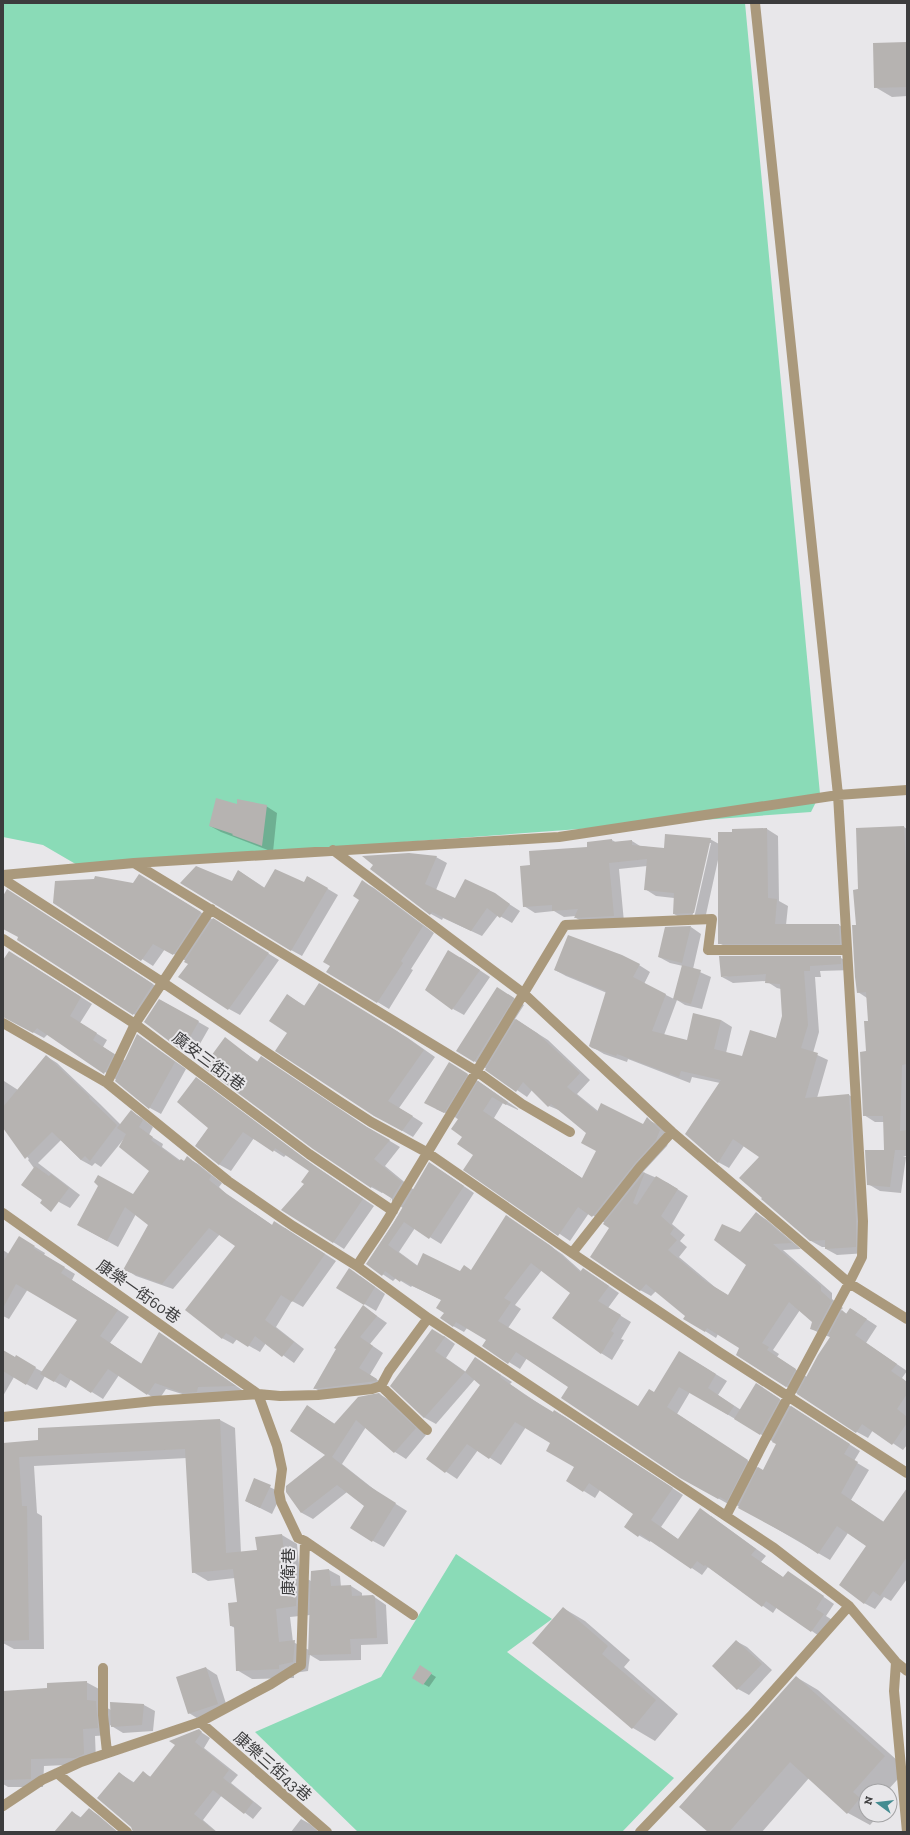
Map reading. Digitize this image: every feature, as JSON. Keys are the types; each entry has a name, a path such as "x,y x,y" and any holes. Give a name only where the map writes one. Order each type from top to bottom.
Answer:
{"street":[{"path":"726,1516 862,1257 863,1221 838,795 755,3"},
{"path":"3,875 134,863 559,837 838,795 907,790"},
{"path":"333,850 523,993 672,1132 849,1283 907,1319"},
{"path":"134,863 476,1071 522,1104 570,1132"},
{"path":"3,878 162,982 337,1100 371,1122 428,1153 572,1253 720,1352 907,1473"},
{"path":"107,1083 135,1024 211,909"},
{"path":"356,1266 393,1211 565,925 712,919 708,950 847,950"},
{"name":"廣安三街1巷","path":"3,939 135,1024 309,1154 393,1211"},
{"path":"3,1023 107,1083 228,1181 293,1226 356,1266 428,1318 774,1548 849,1606 896,1662 907,1671"},
{"path":"572,1253 640,1167 672,1132"},
{"name":"康樂一街60巷","path":"3,1213 258,1394"},
{"path":"3,1417 154,1401 258,1394 280,1396 318,1395 372,1389 381,1386 389,1371 428,1318"},
{"path":"381,1386 427,1430"},
{"name":"康衛巷","path":"200,1722 301,1666 305,1542 298,1538 280,1502 279,1492 282,1469 277,1446 258,1394"},
{"path":"305,1542 413,1615"},
{"path":"640,1832 751,1716 849,1606"},
{"path":"896,1662 894,1691 907,1832"},
{"path":"103,1668 103,1715 107,1752"},
{"path":"3,1806 42,1780 57,1773 107,1752 200,1722"},
{"name":"康樂三街43巷","path":"200,1722 327,1832"},
{"path":"57,1773 127,1832"}],"green space":[{"path":"3,3 745,3 820,794 811,812 79,866 43,845 3,837"},
{"path":"456,1554 552,1619 507,1652 674,1778 622,1832 358,1832 255,1732 381,1677"}],"building":[{"path":"907,42 907,87 874,88 873,43"},
{"path":"216,798 237,804 237,799 267,805 262,846 209,826"},
{"path":"904,826 907,888 907,1064 902,1065 900,1131 907,1130 907,1150 895,1150 890,1187 867,1185 865,1150 884,1150 883,1116 863,1116 860,1052 866,1051 864,1021 868,1021 866,992 857,993 855,977 852,925 856,925 853,890 858,889 856,828"},
{"path":"767,828 768,898 777,899 775,924 839,924 840,944 718,944 718,832 732,832 732,829"},
{"path":"665,834 711,838 694,913 673,914 674,893 644,890 647,859 609,863 614,916 574,918 578,909 552,911 552,905 523,907 520,866 530,865 529,851 587,847 587,842 612,839 612,842 632,840 632,845 664,848"},
{"path":"409,853 437,856 425,884 455,898 465,879 495,893 510,904 500,918 487,908 471,931 432,912 430,915 370,869 373,865 362,856"},
{"path":"196,866 232,881 238,870 264,888 275,869 304,882 307,876 328,888 291,951 180,883"},
{"path":"139,874 201,912 173,955 153,944 141,961 53,903 55,881 94,879 95,876 133,883"},
{"path":"362,880 423,926 401,961 403,963 377,1003 326,972 330,966 323,962 359,900 353,896"},
{"path":"7,889 153,984 133,1015 17,940 18,937 3,929 3,896"},
{"path":"213,918 269,953 228,1010 178,977 188,964 184,962"},
{"path":"691,926 682,963 658,957 665,927"},
{"path":"568,935 622,955 640,964 633,977 666,994 652,1031 687,1040 693,1013 721,1020 714,1049 742,1056 750,1030 776,1038 782,1016 780,984 765,983 766,974 721,977 719,956 841,956 841,964 810,966 810,971 804,971 808,1025 801,1048 818,1053 805,1098 849,1094 856,1247 825,1249 825,1240 810,1241 761,1199 762,1198 739,1178 759,1157 733,1139 718,1163 685,1134 721,1080 681,1071 679,1077 617,1054 616,1056 589,1046 606,991 554,970"},
{"path":"448,950 480,970 452,1010 425,990"},
{"path":"9,951 81,997 70,1016 97,1033 93,1040 114,1054 104,1074 37,1028 33,1033 3,1017 3,960"},
{"path":"682,965 701,970 691,1004 673,999"},
{"path":"319,983 397,1031 424,1050 388,1101 413,1116 402,1131 374,1116 275,1051 287,1033 269,1021 287,994 304,1006"},
{"path":"497,987 514,998 474,1062 456,1051"},
{"path":"159,999 199,1021 182,1051 144,1022"},
{"path":"516,1019 537,1033 580,1073 567,1087 597,1112 601,1103 643,1124 647,1117 660,1130 656,1140 635,1163 592,1217 578,1207 558,1236 463,1170 473,1155 457,1144 462,1137 451,1129 478,1081 508,1102 506,1105 492,1097 483,1111 582,1178 596,1151 581,1143 586,1133 551,1104 548,1107 523,1082 516,1092 485,1070"},
{"path":"137,1034 175,1062 149,1109 115,1081"},
{"path":"225,1037 257,1062 261,1056 367,1127 390,1140 374,1159 402,1182 390,1201 391,1198 372,1186 371,1188 313,1149 203,1067"},
{"path":"46,1055 117,1125 90,1161 85,1156 81,1160 52,1132 25,1159 3,1128 3,1107"},
{"path":"449,1062 468,1074 444,1113 424,1103"},
{"path":"196,1077 305,1159 363,1199 333,1243 281,1210 304,1184 301,1182 309,1171 275,1148 273,1152 243,1132 219,1165 195,1146 208,1128 177,1102"},
{"path":"131,1110 143,1120 139,1127 153,1137 151,1140 179,1161 181,1159 184,1161 187,1156 211,1176 209,1180 227,1194 272,1225 274,1221 325,1254 292,1302 281,1295 265,1320 294,1342 282,1357 255,1336 248,1347 226,1333 222,1339 185,1310 235,1246 209,1228 162,1284 123,1270 148,1225 125,1207 107,1241 77,1225 98,1186 94,1182 98,1175 133,1194 149,1171 119,1147 126,1134 117,1128"},
{"path":"429,1162 464,1186 429,1239 404,1222 388,1245 417,1266 423,1253 460,1271 464,1265 471,1270 506,1215 551,1246 580,1272 583,1268 609,1286 598,1301 621,1315 611,1331 614,1333 601,1354 552,1318 570,1293 531,1263 504,1298 511,1302 498,1321 638,1406 649,1389 654,1392 679,1351 716,1374 708,1388 734,1406 728,1415 679,1387 667,1407 748,1460 727,1501 720,1497 718,1499 680,1478 561,1398 568,1387 516,1352 508,1364 482,1346 486,1340 456,1322 453,1327 440,1318 444,1313 436,1308 441,1300 401,1280 400,1282 385,1271 382,1276 366,1264 394,1222"},
{"path":"35,1166 49,1176 51,1174 69,1188 51,1212 40,1203 42,1200 21,1185"},
{"path":"645,1172 633,1203 637,1205 656,1176 678,1189 661,1216 674,1228 670,1234 677,1240 668,1250 705,1281 728,1295 746,1265 714,1240 722,1224 740,1232 756,1212 792,1243 773,1244 821,1286 821,1291 832,1301 816,1331 810,1329 812,1322 789,1302 762,1343 769,1347 767,1350 796,1369 786,1387 736,1355 739,1348 707,1328 705,1332 683,1319 685,1316 646,1284 640,1291 590,1257 609,1228 603,1224"},
{"path":"19,1236 35,1246 33,1248 65,1267 61,1273 118,1310 100,1336 141,1364 159,1332 236,1386 198,1387 197,1392 183,1393 155,1383 147,1395 108,1369 91,1393 60,1373 54,1382 40,1374 77,1320 16,1284 3,1308 3,1262"},
{"path":"349,1268 375,1287 364,1305 336,1288"},
{"path":"363,1305 377,1316 360,1337 373,1346 359,1368 377,1379 376,1381 313,1389 336,1349 334,1348"},
{"path":"850,1308 867,1319 855,1335 897,1364 891,1371 907,1382 907,1394 897,1409 907,1417 907,1423 892,1445 862,1424 856,1433 797,1394 818,1355 830,1337 828,1336 842,1310 846,1314"},
{"path":"432,1329 445,1337 435,1351 465,1372 424,1418 390,1386"},
{"path":"3,1350 15,1357 16,1355 36,1367 26,1385 3,1371"},
{"path":"475,1357 501,1375 500,1377 525,1395 553,1412 554,1410 673,1488 651,1520 678,1539 700,1508 756,1549 751,1555 783,1577 788,1571 824,1596 816,1609 824,1614 811,1632 766,1601 762,1607 705,1565 704,1566 697,1561 691,1569 640,1534 638,1537 624,1527 633,1514 589,1483 583,1492 566,1481 574,1467 546,1451 550,1443 515,1422 489,1459 467,1444 445,1473 426,1459 480,1385 465,1372"},
{"path":"756,1383 780,1399 760,1435 734,1419"},
{"path":"379,1393 416,1428 394,1453 356,1420 332,1457 369,1486 396,1503 372,1542 350,1528 364,1506 337,1485 301,1513 286,1492 286,1486 325,1455 290,1431 307,1405 334,1424 358,1397"},
{"path":"791,1406 850,1444 844,1454 858,1462 841,1493 883,1522 907,1488 907,1557 880,1596 873,1591 864,1604 839,1585 866,1546 837,1526 818,1554 799,1541 738,1508 758,1467 763,1470 776,1444 772,1442"},
{"path":"220,1419 226,1553 257,1550 255,1537 282,1534 286,1574 297,1572 296,1606 276,1609 279,1642 295,1640 293,1662 279,1665 279,1669 236,1671 234,1626 230,1626 228,1603 237,1602 233,1569 192,1573 185,1449 19,1457 22,1506 27,1506 29,1640 3,1641 3,1443 38,1440 38,1428"},
{"path":"254,1478 271,1485 260,1508 245,1501"},
{"path":"329,1569 331,1586 351,1585 352,1596 373,1595 375,1597 377,1638 350,1639 351,1654 308,1655 311,1571"},
{"path":"563,1607 608,1646 602,1654 656,1700 632,1729 532,1643"},
{"path":"736,1640 762,1664 737,1690 712,1666"},
{"path":"420,1665 432,1673 423,1685 412,1678"},
{"path":"206,1667 218,1704 188,1714 176,1677"},
{"path":"796,1676 885,1756 861,1783 858,1783 858,1786 853,1792 858,1796 858,1800 847,1814 790,1762 729,1832 708,1832 679,1807"},
{"path":"87,1681 87,1700 96,1701 98,1728 83,1729 84,1754 75,1758 31,1759 31,1779 3,1780 3,1691 47,1688 47,1683"},
{"path":"110,1702 144,1704 142,1725 111,1727"},
{"path":"199,1729 202,1732 195,1742 229,1770 223,1778 253,1802 244,1814 213,1790 194,1814 216,1832 133,1832 131,1827 97,1798 119,1772 133,1783 143,1771 150,1777 175,1745 169,1741"},
{"path":"89,1808 117,1832 54,1832 72,1811 80,1818"}]}
